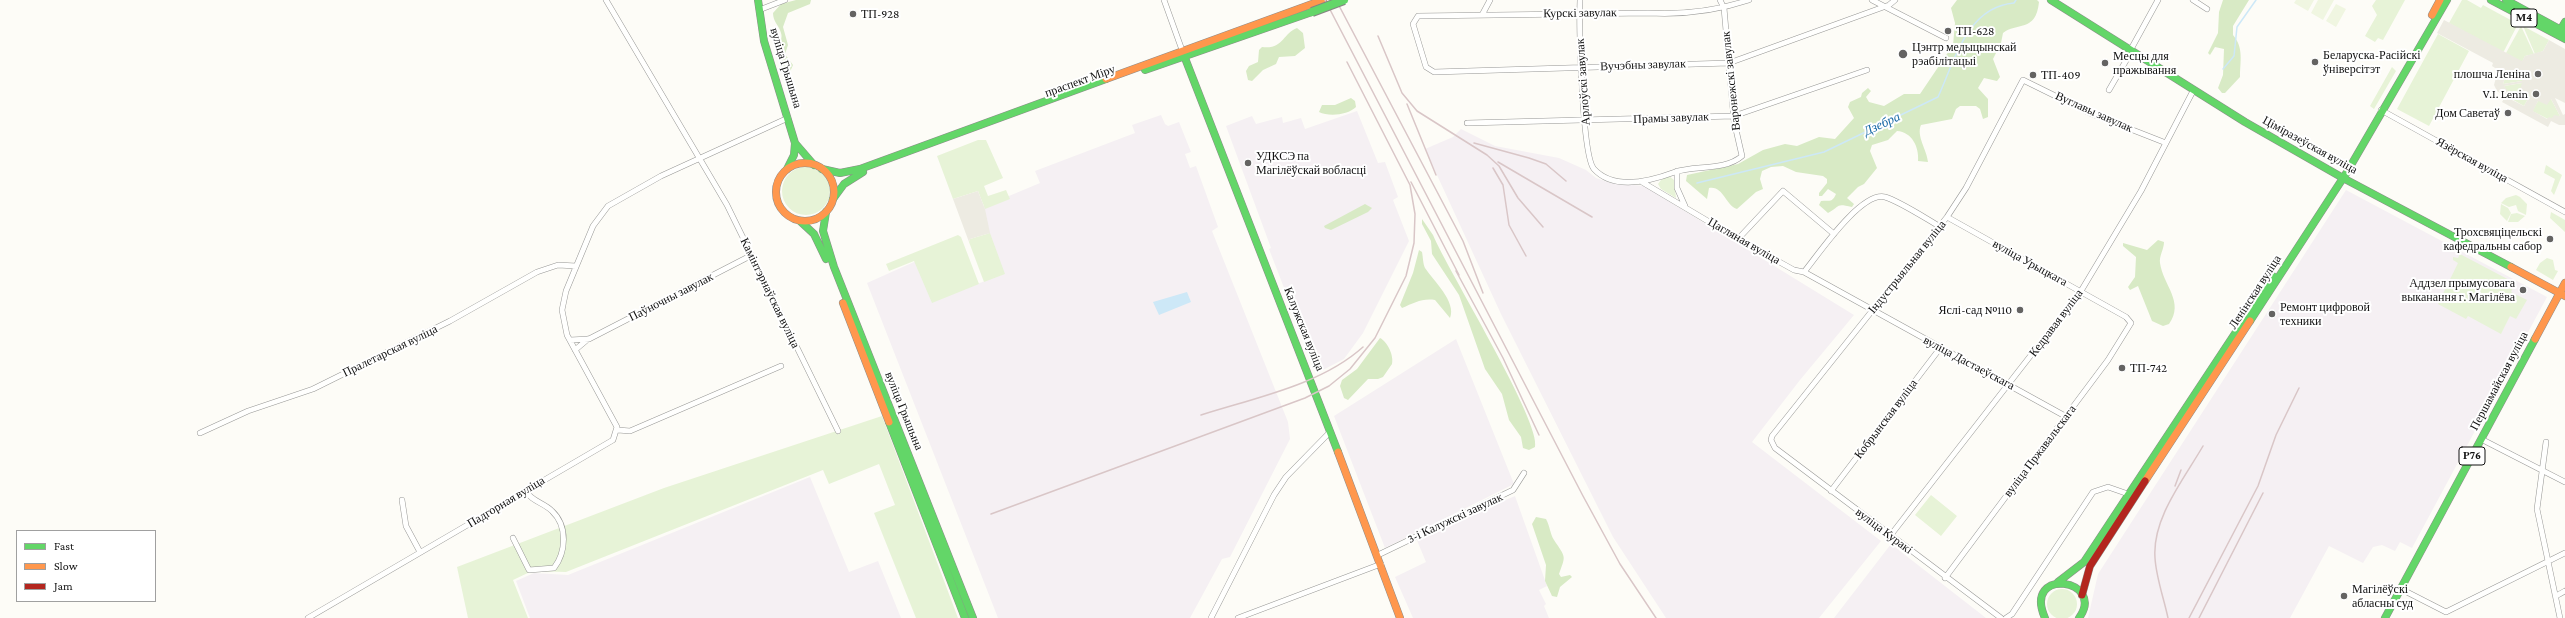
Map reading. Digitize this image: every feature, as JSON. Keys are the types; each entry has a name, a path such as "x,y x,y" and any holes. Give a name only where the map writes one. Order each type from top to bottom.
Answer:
{"main road":[{"name":"вуліца Грышына","path":"758,0 764,41 795,143"},
{"name":"праспект Міру","path":"1311,8 1323,0"},
{"name":"праспект Міру","path":"822,169 840,173 853,172 1311,8 1344,0"},
{"name":"Ціміразеўская вуліца","path":"2051,0 2193,91 2341,176 2562,295"},
{"name":"Ленінская вуліца","path":"2381,110 2440,0"},
{"name":"Ленінская вуліца","path":"2079,618 2084,609 2082,595 2090,566 2132,496 2341,176 2447,0"},
{"name":"М4","path":"2491,0 2563,32"},
{"name":"М4","path":"2506,0 2563,32"},
{"name":"праспект Міру","path":"833,199 844,184 860,173 1183,53"},
{"name":"Калужская вуліца","path":"1183,53 1378,555 1400,618"},
{"path":"795,143 814,165"},
{"path":"787,170 800,164 814,165 822,169 831,181 833,199 826,212 814,219 800,221 787,215 777,199 778,181 787,170 794,155 795,143"},
{"name":"вуліца Грышына","path":"826,212 823,231 834,267 973,618"},
{"name":"вуліца Грышына","path":"800,221 814,234 820,243 965,618"},
{"name":"Першамайская вуліца","path":"2385,618 2481,439 2562,295 2565,283"},
{"name":"Ленінская вуліца","path":"2040,614 2042,595 2046,589 2058,582 2084,562 2132,496"},
{"path":"2058,582 2072,584 2082,595"},
{"path":"2040,614 2045,618"}],"street":[{"name":"Камінтэрнаўская вуліца","path":"606,0 727,205 838,431"},
{"path":"759,10 785,0"},
{"path":"1164,0 1183,53"},
{"path":"1482,15 1490,0"},
{"name":"Арлоўскі завулак","path":"1580,0 1580,67 1590,163 1600,175 1612,180 1642,182"},
{"name":"Варонежскі завулак","path":"1677,171 1738,160 1742,156 1742,148 1734,116 1724,8 1720,0"},
{"name":"Курскі завулак","path":"1413,24 1418,16 1579,13 1673,14 1724,8 1749,0"},
{"path":"1872,0 1946,38"},
{"name":"Вучэбны завулак","path":"1413,24 1426,67 1434,72 1729,63 1884,6 1895,0"},
{"path":"2109,90 2158,0"},
{"path":"2193,0 2207,9"},
{"name":"Прамы завулак","path":"1467,123 1734,116 1867,70"},
{"name":"Вуглавы завулак","path":"2023,80 2092,114 2166,143"},
{"name":"Індустрыяльная вуліца","path":"1771,440 1775,431 1947,217 1966,188 2023,80"},
{"name":"Кедравая вуліца","path":"1890,536 2081,291 2141,191 2193,91"},
{"name":"Язёрская вуліца","path":"2381,110 2565,212"},
{"path":"781,366 630,431 618,430 570,340 564,327 562,310 566,290 593,226 608,206 635,189 788,118"},
{"path":"1642,182 1677,171 1677,188 1685,207"},
{"name":"Цагляная вуліца","path":"1642,182 1738,239 1794,270 1804,272 1872,310"},
{"path":"1738,239 1783,191 1834,234"},
{"path":"1804,272 1834,234 1859,208 1880,197 1886,198 1939,226"},
{"name":"вуліца Урыцкага","path":"1947,217 2044,272 2081,291 2126,317 2131,323"},
{"name":"Паўночны завулак","path":"574,348 752,255"},
{"name":"Пралетарская вуліца","path":"200,433 248,412 312,389 450,320 542,269 558,265 576,266"},
{"name":"вуліца Дастаеўскага","path":"1872,310 2066,416"},
{"name":"вуліца Пржавальскага","path":"1946,578 2108,360 2131,323"},
{"name":"Паўночны завулак","path":"570,340 589,339"},
{"name":"Кобрынская вуліца","path":"1832,491 1941,347"},
{"name":"Падгорная вуліца","path":"308,618 525,490 610,442 618,430"},
{"path":"1211,618 1274,495 1286,477 1330,432"},
{"path":"2481,439 2565,482"},
{"name":"вуліца Куракі","path":"1771,440 1775,448 2001,618"},
{"path":"2546,442 2537,509 2560,618"},
{"name":"3-і Калужскі завулак","path":"1378,555 1514,490 1524,472"},
{"path":"2006,618 2012,614 2093,492 2108,486 2132,496"},
{"path":"513,538 529,570 554,568 562,559 564,541 557,516 552,510 529,496 525,490"},
{"path":"402,500 406,526 420,552"},
{"path":"2401,589 2446,612 2565,553"},
{"path":"1238,618 1381,564"},
{"path":"2556,596 2565,591"}],"shaded area":[{"name":"плошча Леніна","path":"2444,20 2522,61 2525,56 2543,51 2549,40 2565,49 2565,103 2555,98 2563,115 2565,114 2565,125 2559,125 2551,121 2548,127 2502,102 2505,97 2497,91 2494,85 2498,70 2492,66 2493,63 2437,33","holes":["2507,72 2522,80 2522,81 2503,84","2522,83 2520,90 2530,95 2524,106 2508,98 2508,91 2504,86","2551,99 2560,116 2554,115 2552,118 2549,117 2547,119 2533,111 2538,101 2547,105"]},
{"path":"1357,111 1378,163 1385,162 1398,197 1393,200 1409,241 1363,333 1344,359 1317,373 1269,249 1271,248 1226,126 1252,116 1256,124 1282,117 1283,123 1301,118 1305,129"},
{"path":"1161,115 1165,124 1168,126 1179,122 1191,152 1185,154 1190,168 1196,166 1218,227 1212,231 1288,422 1290,439 1230,557 1222,559 1190,618 998,618 867,283 923,258 937,299 1001,275 978,209 1040,183 1035,171 1135,133 1132,125"},
{"path":"1461,129 1495,146 1559,158 1586,170 1596,178 1611,183 1644,186 1854,315 1800,380 1752,442 1881,541 1819,618 1666,618 1613,537 1501,314 1425,149 1453,137"},
{"path":"2346,190 2547,297 2412,548 2400,542 2395,551 2382,545 2373,547 2363,563 2329,546 2290,618 2088,618 2098,574"},
{"path":"978,191 985,209 990,233 970,239 969,242 953,199"},
{"path":"1456,339 1514,484 1385,548 1334,416"},
{"path":"810,477 849,572 878,561 901,618 530,618 516,581 534,573 568,575"},
{"path":"1515,496 1547,586 1539,590 1546,604 1544,606 1549,618 1413,618 1395,577 1426,562 1416,538"},
{"path":"1891,544 1986,618 1834,618"}],"green space":[{"path":"796,0 811,0 810,4 788,13 783,27 788,45 785,54 793,65 789,74 779,59 778,48 781,35 773,13 781,4"},
{"path":"1957,0 2037,0 2039,2 2037,12 2030,23 2003,33 2001,43 1993,59 2000,77 1997,81 1984,78 1978,88 1988,99 1988,117 1983,119 1980,109 1976,106 1960,106 1956,109 1952,119 1921,125 1920,134 1928,162 1918,161 1914,141 1907,134 1897,131 1888,140 1872,145 1870,151 1877,168 1864,184 1858,187 1847,198 1854,204 1852,207 1840,205 1828,213 1819,205 1821,201 1832,200 1836,194 1828,189 1822,196 1819,196 1819,193 1827,183 1827,179 1823,176 1796,172 1783,166 1771,167 1762,171 1760,179 1763,189 1756,192 1737,209 1730,204 1718,190 1709,188 1707,199 1686,181 1687,175 1738,164 1763,150 1785,144 1797,146 1819,137 1835,139 1854,118 1848,107 1850,102 1861,97 1862,93 1868,88 1871,91 1866,97 1869,102 1884,106 1904,94 1920,94 1953,45 1955,23 1951,8"},
{"path":"2223,0 2249,0 2233,26 2233,35 2239,45 2240,50 2240,77 2225,93 2222,93 2218,88 2223,75 2224,49 2215,47 2210,55 2208,53 2218,33 2219,12"},
{"path":"2296,0 2314,0 2308,11 2294,3"},
{"path":"2318,0 2334,0 2323,20 2311,13"},
{"path":"2376,0 2405,0 2383,40 2378,38 2375,42 2365,36 2377,15 2372,6"},
{"path":"2462,0 2467,0 2481,8 2483,5 2518,24 2503,53 2449,23"},
{"path":"2336,4 2346,9 2336,27 2326,21"},
{"path":"2521,26 2534,54 2525,56 2522,62 2506,53"},
{"path":"2523,26 2549,40 2543,51 2535,54"},
{"path":"1297,28 1303,33 1305,48 1295,56 1279,57 1276,64 1263,70 1252,81 1248,80 1246,71 1249,66 1258,62 1259,50 1262,47 1269,47 1279,44 1292,30"},
{"path":"2438,34 2469,51 2429,126 2397,109"},
{"path":"2392,67 2396,71 2374,109 2370,106"},
{"path":"2507,72 2522,80 2522,81 2503,84"},
{"path":"2522,83 2530,95 2524,106 2508,97 2504,86"},
{"path":"1351,98 1355,101 1356,107 1353,110 1333,115 1319,112 1322,105 1335,105"},
{"path":"2551,99 2560,116 2548,119 2532,111 2538,101"},
{"path":"978,140 986,140 1003,178 984,186 988,196 1006,190 1010,199 985,209 978,191 953,199 937,156"},
{"path":"2546,165 2562,175 2554,195 2551,191 2555,179 2544,173"},
{"path":"801,167 811,167 823,174 830,186 830,196 823,208 811,215 801,215 793,211 786,204 782,196 782,186 786,178 793,171"},
{"path":"1669,176 1674,180 1676,198 1661,189 1658,184 1661,180"},
{"path":"2516,195 2520,197 2516,205 2509,207 2501,203 2506,198"},
{"path":"2520,197 2527,204 2526,215 2518,211 2516,205"},
{"path":"1365,204 1372,208 1368,212 1331,230 1325,228 1324,226"},
{"path":"2501,204 2508,208 2511,213 2507,221 2500,214"},
{"path":"2551,212 2565,220 2565,232 2550,218"},
{"path":"2517,213 2525,216 2518,222 2508,222 2511,214"},
{"path":"1422,219 1433,235 1492,345 1524,409 1533,432 1535,447 1529,450 1523,448 1521,437 1509,420 1502,394 1485,369 1459,295 1432,254 1431,241 1422,224"},
{"path":"990,233 1005,274 984,282 969,242 970,239"},
{"path":"958,235 961,237 979,284 932,303 914,261 889,271 886,264"},
{"path":"2158,240 2164,242 2160,263 2172,294 2175,308 2169,324 2163,326 2152,321 2138,286 2130,290 2128,287 2135,277 2136,257 2123,246 2123,243 2147,250"},
{"path":"1419,250 1422,252 1425,268 1447,298 1450,305 1450,318 1435,300 1422,300 1402,308 1400,305 1413,273"},
{"path":"2460,254 2515,283 2511,292 2527,300 2516,319 2510,316 2501,334 2468,316 2466,319 2438,304 2458,263 2453,260 2453,257 2458,258"},
{"path":"2547,258 2553,260 2555,270 2558,271 2553,280 2536,270 2540,263"},
{"path":"1380,338 1386,343 1390,350 1392,364 1383,377 1378,379 1368,379 1348,400 1344,398 1340,386 1342,380 1357,369"},
{"path":"882,416 958,618 916,618 874,513 895,505 879,464 829,484 823,470 566,572 532,571 513,580 528,618 468,618 457,567 664,488"},
{"path":"1931,495 1957,516 1941,536 1915,515"},
{"path":"1536,517 1546,519 1553,538 1563,554 1564,560 1559,574 1561,577 1570,575 1572,577 1560,587 1557,597 1552,596 1545,581 1546,565 1532,524"},
{"path":"2062,589 2073,593 2077,604 2073,615 2062,619 2051,615 2047,604 2051,593"}],"water":[{"path":"1187,292 1191,302 1159,315 1153,302"}],"waterway":[{"name":"Дзебра","path":"1697,183 1824,152 1938,97 1957,52 1974,25 1985,14 1998,7 2014,3 2016,0"},
{"path":"2223,69 2234,56 2237,27 2256,0"}],"railway":[{"path":"1325,0 1583,496 1620,564 1656,618"},
{"path":"1336,0 1463,241 1483,293"},
{"path":"1378,36 1402,93 1417,111 1487,155 1499,166 1518,198 1543,227"},
{"path":"991,514 1305,398 1329,386 1350,369 1375,338 1406,276 1414,243 1415,214 1410,185 1347,62"},
{"path":"1407,104 1436,175"},
{"path":"1474,143 1546,164 1566,181"},
{"path":"1498,162 1592,217"},
{"path":"1493,168 1503,185 1509,225 1526,256"},
{"path":"1411,182 1459,275"},
{"path":"1456,271 1503,358 1539,435"},
{"path":"1201,415 1286,389 1307,381 1346,360 1363,347"},
{"path":"2189,618 2258,486 2276,435 2299,388"},
{"path":"2168,618 2157,573 2155,543 2164,514 2171,499 2203,446"},
{"path":"2175,486 2181,470"},
{"path":"2199,618 2263,493"}],"traffic: fast":[{"path":"758,0 764,41 795,143 814,165"},
{"path":"1312,12 1344,0"},
{"path":"2051,0 2245,122 2343,178 2511,267"},
{"path":"2250,321 2347,172 2447,0"},
{"path":"2491,0 2565,39"},
{"path":"2506,0 2565,32"},
{"path":"1145,70 1312,12"},
{"path":"2558,34 2565,22"},
{"path":"1183,53 1338,452"},
{"path":"822,169 840,173 860,169 1106,79"},
{"path":"787,169 794,155 795,143"},
{"path":"833,199 844,184 863,172"},
{"path":"826,212 823,231 834,267 973,618"},
{"path":"800,221 814,234 826,259"},
{"path":"2058,582 2084,562 2273,276"},
{"path":"2385,618 2535,339"},
{"path":"889,422 965,618"},
{"path":"2045,618 2041,601 2045,591 2053,585 2064,584 2074,587 2082,594 2085,605 2079,618"}],"traffic: slow":[{"path":"1106,79 1323,0"},
{"path":"2432,15 2440,0"},
{"path":"805,163 816,165 829,176 832,181 834,192 832,203 821,216 816,219 805,221 794,219 781,208 778,203 776,192 778,181 789,168 794,165 805,163"},
{"path":"2511,267 2565,296"},
{"path":"2535,339 2565,283"},
{"path":"843,303 889,422"},
{"path":"2145,481 2250,321"},
{"path":"1338,452 1400,618"}],"traffic: jam":[{"path":"2082,595 2090,566 2145,481"}],"place":[{"name":"ТП-928","path":"853,14"},
{"name":"ТП-628","path":"1948,31"},
{"name":"Цэнтр медыцынскай рэабілітацыі","path":"1903,54"},
{"name":"Беларуска-Расійскі ўніверсітэт","path":"2315,62"},
{"name":"Месцы для пражывання","path":"2105,63"},
{"name":"плошча Леніна","path":"2538,74"},
{"name":"ТП-409","path":"2033,75"},
{"name":"V.I. Lenin","path":"2536,94"},
{"name":"Дом Саветаў","path":"2508,113"},
{"name":"УДКСЭ па Магілёўскай вобласці","path":"1248,163"},
{"name":"Трохсвяціцельскі кафедральны сабор","path":"2550,239"},
{"name":"Аддзел прымусовага выканання г. Магілёва","path":"2523,290"},
{"name":"Яслі-сад №110","path":"2020,310"},
{"name":"Ремонт цифровой техники","path":"2272,314"},
{"name":"ТП-742","path":"2122,368"},
{"name":"Магілёўскі абласны суд","path":"2344,596"}]}
